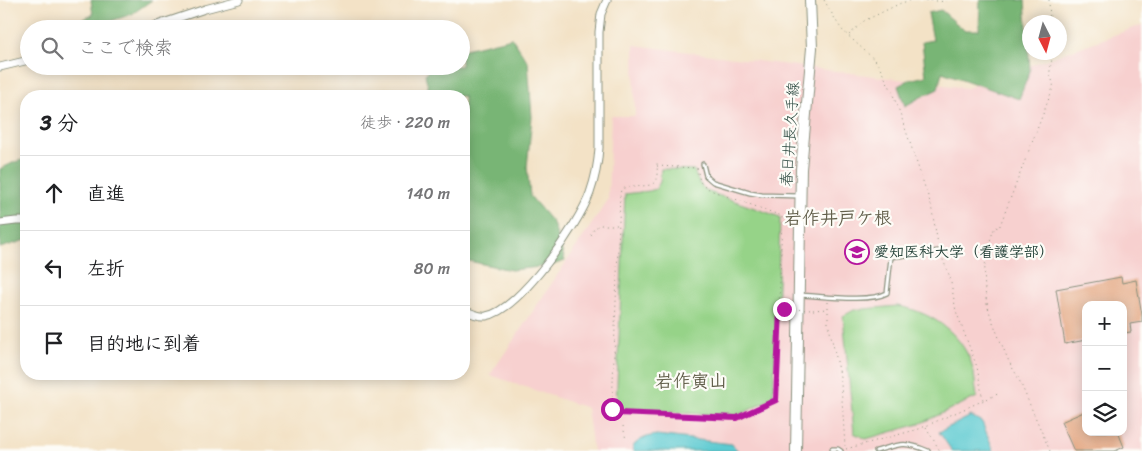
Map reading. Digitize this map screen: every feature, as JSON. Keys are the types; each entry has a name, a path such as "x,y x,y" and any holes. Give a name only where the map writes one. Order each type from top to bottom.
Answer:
{"main road":[{"name":"春日井長久手線","path":"796,451 800,169 812,48 810,0"}],"street":[{"path":"172,20 239,0"},
{"path":"470,313 486,316 502,310 516,298 540,273 566,238 590,193 598,161 599,148 599,32 601,14 607,0"},
{"path":"0,67 20,62"},
{"path":"0,223 20,220"}],"lane":[{"path":"703,164 706,176 713,182 762,195 800,196"},
{"path":"799,295 852,298 881,296 887,293 891,256 939,251"},
{"path":"876,451 907,444 928,451"},
{"path":"832,449 842,451"}],"path":[{"path":"824,0 838,24 876,61 890,87 931,206 939,251 950,277 956,310 977,366 983,400"},
{"path":"849,36 864,21 901,3 912,0"},
{"path":"926,0 949,2"},
{"path":"1049,0 1050,15"},
{"path":"1050,451 991,317 984,277 986,253 993,232 995,227 999,228 1053,88 1054,84 1049,73 1053,60"},
{"path":"657,166 697,168 700,182 710,190 782,216 776,400 737,418 618,413 612,409 621,190 654,183 656,180 657,166 658,161"},
{"path":"591,235 598,225 619,225"},
{"path":"828,296 828,324 839,370 844,446 847,448"},
{"path":"780,309 828,309"},
{"path":"842,451 847,448 920,429 1000,393"},
{"path":"623,426 626,440"},
{"path":"925,426 940,451"}],"shaded area":[{"name":"愛知医科大学（看護学部）","path":"1142,25 1142,451 593,451 587,408 490,375 608,200 611,116 635,116 634,45 967,88 1045,60 1067,60 1067,52"}],"green space":[{"path":"91,0 152,0 132,14 114,20 80,20 93,15"},
{"path":"980,0 1025,0 1026,15 1022,15 1022,60 1029,60 1030,71 1019,99 942,72 938,89 905,106 898,86 909,80 926,76 922,42 933,40 928,13 941,10 964,30 979,30"},
{"path":"512,38 528,62 532,117 527,167 530,196 553,223 565,261 549,266 511,270 470,261 470,90 429,90 425,75 470,75 470,48"},
{"path":"20,161 20,242 0,248 0,169"},
{"path":"661,169 694,170 699,183 709,192 780,217 773,398 737,416 616,409 625,194 656,189 660,182"},
{"path":"897,306 920,313 942,324 959,341 971,362 977,397 919,424 866,439 854,433 843,316 854,310"}],"water":[{"path":"971,416 982,422 994,451 952,451 939,432"},
{"path":"657,435 732,444 738,451 633,451 633,446 638,441"}],"building":[{"path":"1121,277 1122,283 1136,280 1142,322 1130,324 1131,332 1127,332 1127,301 1082,301 1082,341 1065,344 1056,289"},
{"path":"1082,413 1082,436 1120,436 1124,447 1115,451 1074,451 1061,422"}],"place":[{"name":"愛知医科大学（看護学部）","path":"857,252"}],"district":[{"name":"岩作井戸ケ根","path":"838,218"},
{"name":"岩作寅山","path":"691,381"}],"route":[{"path":"612,409 618,413 737,418 776,400 780,309 784,309"}]}
